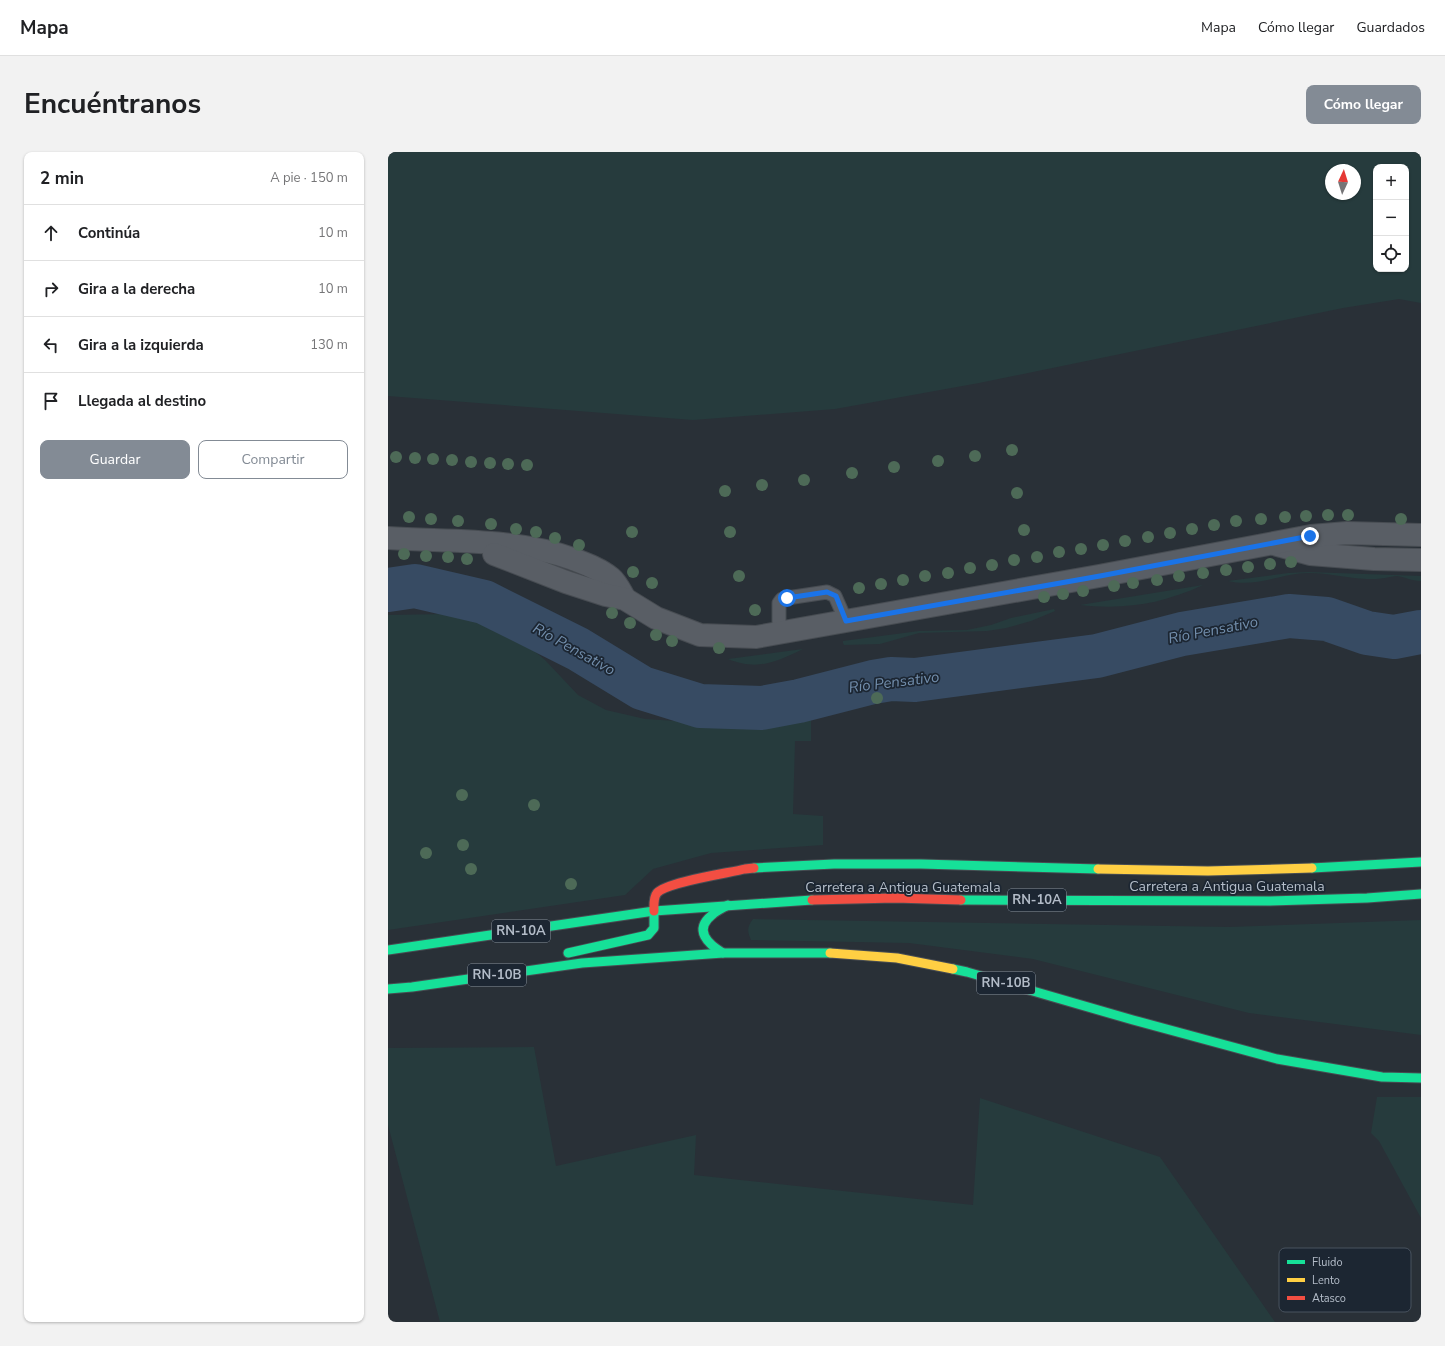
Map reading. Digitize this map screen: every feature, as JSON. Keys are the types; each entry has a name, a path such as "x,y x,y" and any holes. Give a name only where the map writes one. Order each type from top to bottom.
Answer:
{"main road":[{"path":"560,955 648,935 654,928 654,901 656,894 661,889 675,884 745,869 834,864 921,864 1208,871 1421,862"},
{"name":"Carretera a Antigua Guatemala","path":"388,950 654,911 823,899 895,898 965,900 1270,901 1367,898 1421,894"},
{"path":"723,953 710,946 703,933 704,925 708,917 728,905"},
{"name":"RN-10B","path":"388,989 412,987 582,963 723,953 827,953 897,958 967,972 1133,1020 1277,1059 1382,1077 1421,1078"},
{"path":"512,973 546,959"}],"street":[{"path":"494,554 566,582 625,599 656,618 700,635 756,637 1100,576 1310,536 1347,533 1421,535"},
{"path":"388,538 495,543 540,549 584,563 613,579 625,599"},
{"path":"434,541 560,568 599,584 610,584 613,579"},
{"path":"1272,543 1310,554 1374,559 1421,560"}],"lane":[{"path":"779,633 779,603 787,598 827,592 836,596 846,621"}],"green space":[{"path":"388,152 1421,152 1421,303 1399,299 1343,308 979,383 835,409 693,420 388,396"},
{"path":"1308,572 1421,576 1421,581 1397,576 1380,579 1367,579 1309,573 1289,575 1249,583 1228,581 1288,573"},
{"path":"1203,585 1173,597 1143,604 1112,607 1080,605"},
{"path":"1054,609 1055,611 1031,621 1006,628 987,631 919,633 880,644 844,645 843,643 843,641 919,631 967,630 991,625 1011,618"},
{"path":"450,614 489,621 520,639 545,660 578,695 606,710 645,719 757,726 811,719 811,741 795,741 793,814 823,816 823,845 711,853 653,869 625,895 388,930 388,615"},
{"path":"803,649 784,658 758,665 739,663 728,659"},
{"path":"753,919 1229,927 1421,920 1421,1035 1249,1013 1033,959 909,943 751,940 748,929"},
{"path":"534,1047 556,1166 696,1135 694,1175 973,1205 980,1098 1160,1157 1275,1322 440,1322 388,1125 388,1048"},
{"path":"1377,1097 1421,1097 1421,1218 1379,1141 1371,1133"}],"waterway":[{"name":"Río Pensativo","path":"388,590 415,586 484,602 578,649 642,688 700,706 762,708 799,701 873,682 891,679 915,680 1097,656 1182,634 1289,616 1327,619 1367,633 1394,637 1421,632"}],"traffic: fast":[{"path":"1312,868 1421,862"},
{"path":"754,868 834,864 921,864 1098,869"},
{"path":"961,900 1270,901 1367,898 1421,894"},
{"path":"388,950 654,911 812,900"},
{"path":"723,953 708,941 703,931 706,921 728,905"},
{"path":"568,953 648,935 654,928 654,911"},
{"path":"388,989 412,987 582,963 723,953 830,953"},
{"path":"953,969 1277,1059 1382,1077 1421,1078"}],"traffic: slow":[{"path":"1098,869 1208,871 1312,868"},
{"path":"830,953 897,958 953,969"}],"traffic: jam":[{"path":"654,911 654,902 657,893 672,885 698,878 754,868"},
{"path":"812,900 895,898 961,900"}],"route":[{"path":"787,598 827,592 836,596 846,621 1100,576 1310,536"}]}
